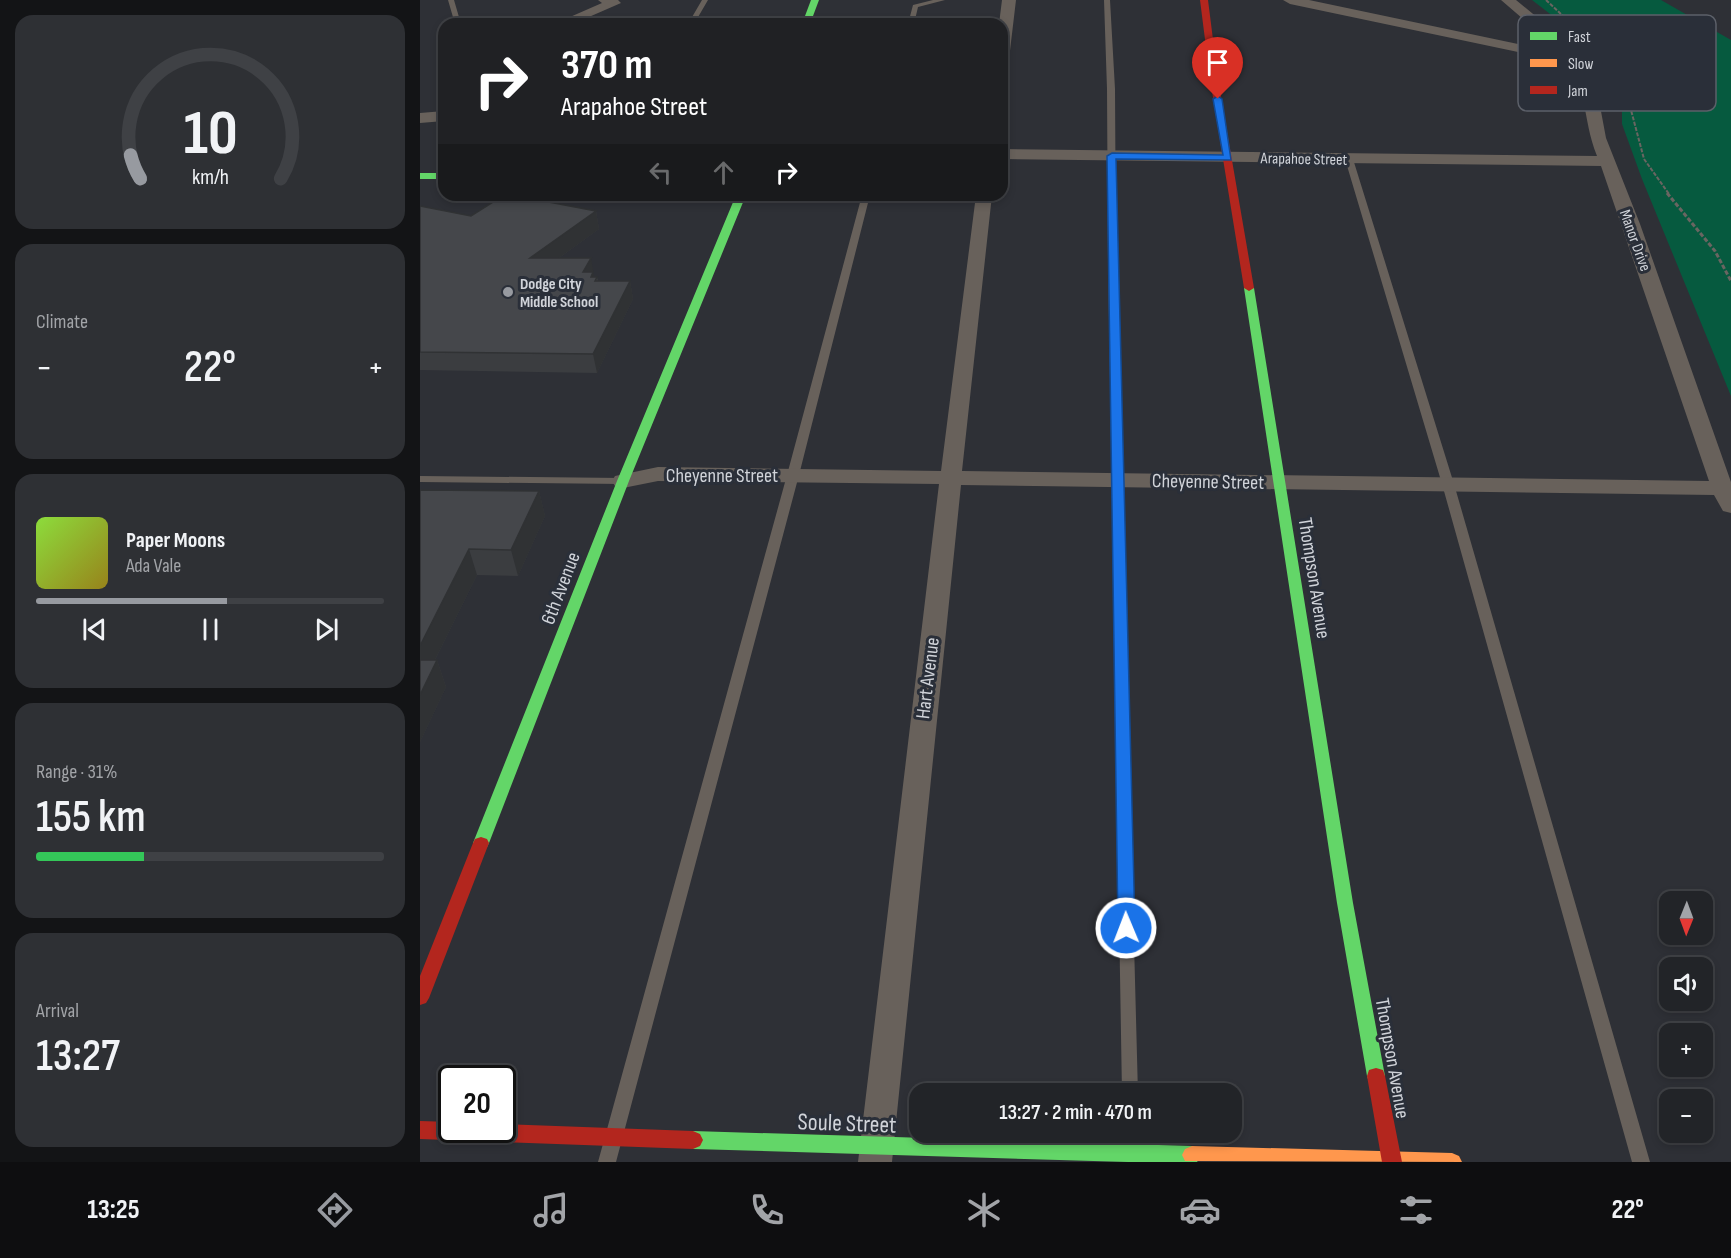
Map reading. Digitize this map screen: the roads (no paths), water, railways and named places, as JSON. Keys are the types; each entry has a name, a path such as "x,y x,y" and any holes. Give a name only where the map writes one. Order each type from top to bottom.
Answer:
{"street":[{"path":"576,16 609,1 630,0"},
{"path":"808,18 815,0"},
{"path":"1007,18 1009,0"},
{"name":"Thompson Avenue","path":"1204,0 1345,903 1391,1161"},
{"path":"1290,0 1304,1 1518,48"},
{"name":"Manor Drive","path":"1508,0 1526,15"},
{"name":"Manor Drive","path":"1594,111 1598,138 1726,497"},
{"name":"Arapahoe Street","path":"1008,154 1607,161"},
{"path":"420,176 438,176"},
{"name":"6th Avenue","path":"420,998 622,481 739,201"},
{"name":"Hart Avenue","path":"876,1154 918,756 983,201"},
{"name":"Cheyenne Street","path":"622,481 658,474 1448,484 1726,497"},
{"name":"Soule Street","path":"420,1131 613,1138 876,1154 1452,1162"}],"lane":[{"path":"451,0 456,18"},
{"path":"694,18 705,0"},
{"path":"912,18 915,6 942,0"},
{"path":"1107,0 1130,1083"},
{"path":"1349,159 1448,484 1641,1162"},
{"path":"607,1162 793,475 864,201"},
{"path":"420,479 622,481"},
{"path":"1130,1143 1131,1158"}],"place":[{"name":"Dodge City Middle School","path":"508,292"}]}
